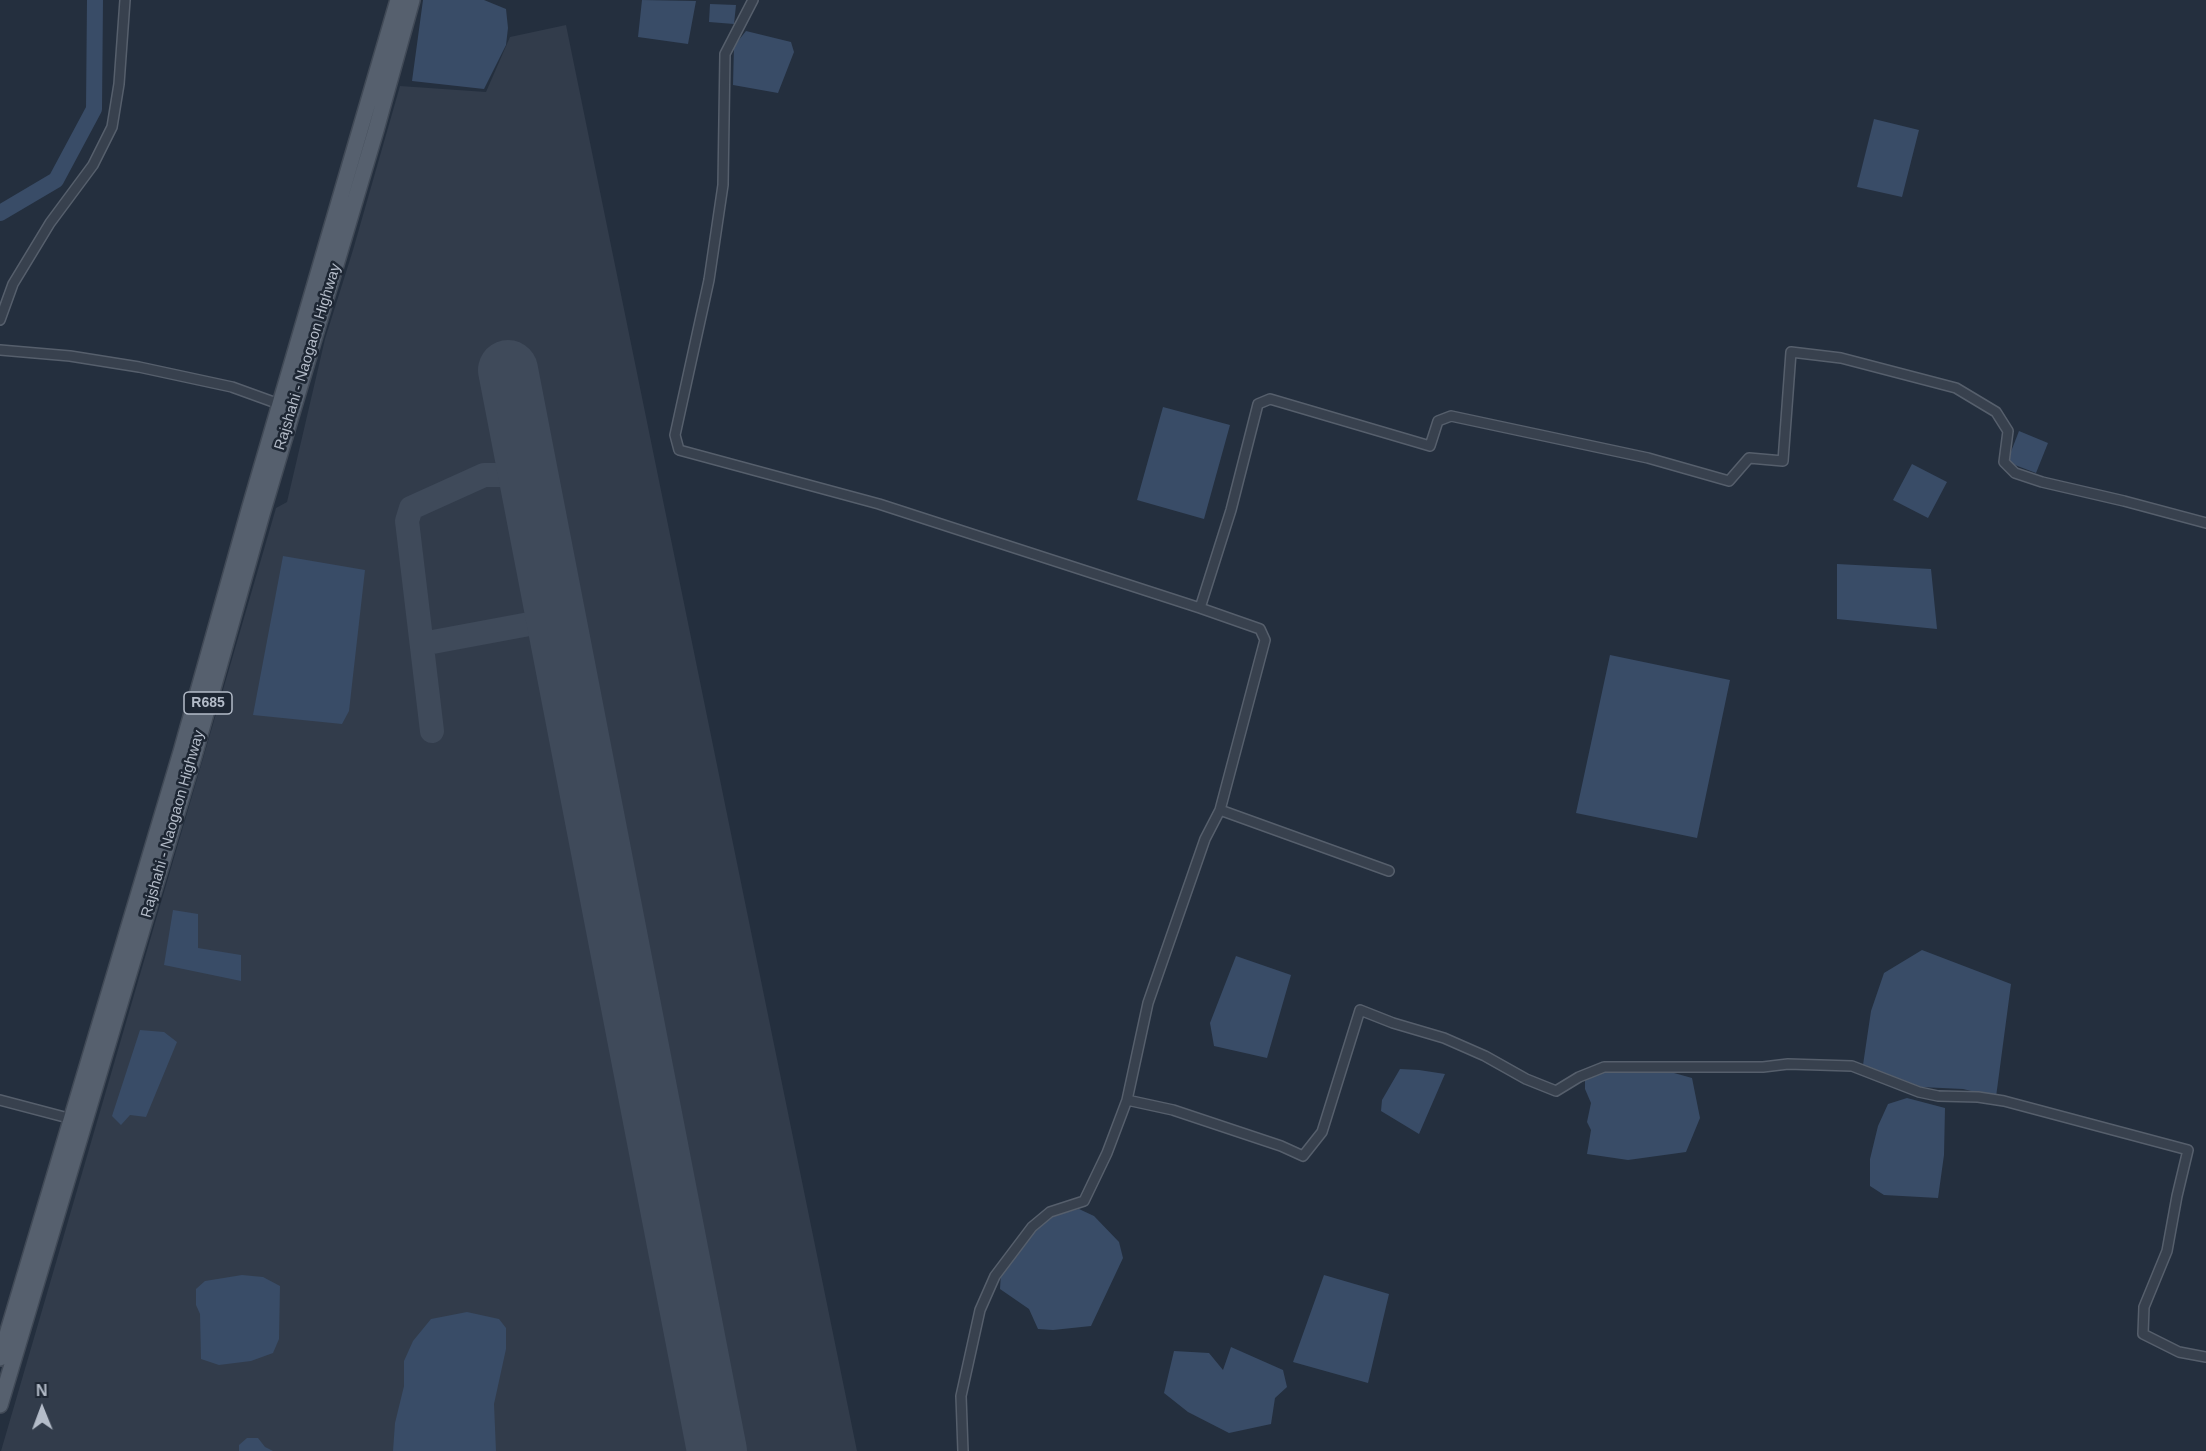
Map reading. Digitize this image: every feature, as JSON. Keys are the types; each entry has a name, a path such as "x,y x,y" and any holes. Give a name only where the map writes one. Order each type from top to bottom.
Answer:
{"main road":[{"name":"Rajshahi - Naogaon Highway","path":"0,1405 194,756 398,0"},
{"name":"Rajshahi - Naogaon Highway","path":"0,1358 181,752 279,404 295,376 376,130 412,0"}],"street":[{"path":"0,320 13,284 50,223 93,165 112,127 119,84 125,0"},
{"path":"753,0 725,54 723,186 709,280 675,435 679,450 879,504 1200,608 1260,629 1264,640 1220,810 1205,839 1148,1004 1127,1100 1107,1153 1084,1201 1050,1212 1032,1227 995,1276 980,1310 961,1396 963,1451"},
{"path":"0,350 70,356 138,367 232,387 279,404"},
{"path":"1200,608 1231,510 1258,404 1270,399 1430,446 1438,421 1451,416 1648,458 1729,481 1749,458 1784,461 1791,352 1841,358 1956,387 1996,412 2008,431 2004,462 2014,473 2206,523"},
{"path":"1220,810 1389,871"},
{"path":"1127,1100 1183,1113 1281,1146 1303,1156 1322,1132 1360,1010 1444,1038 1485,1056 1526,1079 1556,1091 1579,1077 1604,1067 1763,1067 1788,1064 1852,1066 1919,1092 1938,1096 1978,1097 2004,1101 2188,1150 2167,1251 2144,1307 2143,1334 2179,1353 2206,1357"},
{"path":"0,1100 72,1119"}],"shaded area":[{"path":"566,25 857,1451 1,1451 276,508 287,502 325,339 400,86 486,92 510,37"}],"water":[{"path":"423,0 484,0 506,9 508,28 506,45 484,89 412,81"},
{"path":"642,0 696,1 688,44 638,37"},
{"path":"710,4 736,5 734,24 709,22"},
{"path":"746,31 791,42 794,52 778,93 733,85 734,46"},
{"path":"1874,119 1919,130 1902,197 1857,187"},
{"path":"1163,407 1230,425 1204,519 1137,500"},
{"path":"2019,431 2048,443 2036,473 2007,462"},
{"path":"1912,464 1947,482 1928,518 1893,500"},
{"path":"283,556 365,570 349,711 342,724 253,715"},
{"path":"1837,564 1931,569 1937,629 1837,619"},
{"path":"1610,655 1730,680 1697,838 1576,813"},
{"path":"173,910 198,914 198,948 241,955 241,981 164,965"},
{"path":"1922,950 2011,984 1996,1097 1963,1089 1921,1087 1863,1065 1871,1011 1884,973"},
{"path":"1236,956 1291,975 1267,1058 1214,1046 1210,1023"},
{"path":"140,1030 164,1032 177,1042 146,1117 130,1115 121,1125 112,1116"},
{"path":"1400,1069 1445,1074 1419,1134 1381,1111 1382,1100"},
{"path":"1600,1072 1674,1073 1692,1078 1700,1118 1686,1152 1628,1160 1587,1154 1591,1130 1587,1122 1591,1103 1585,1089 1585,1080"},
{"path":"1907,1098 1945,1108 1944,1155 1938,1198 1884,1195 1870,1186 1870,1159 1878,1126 1888,1104"},
{"path":"1079,1209 1094,1216 1119,1242 1123,1258 1091,1326 1053,1330 1038,1329 1029,1309 1000,1289 1001,1272 1037,1229 1052,1216"},
{"path":"242,1275 263,1277 280,1286 279,1339 273,1353 251,1361 219,1365 201,1359 200,1314 196,1305 196,1289 205,1281"},
{"path":"1324,1275 1389,1294 1368,1383 1293,1362"},
{"path":"467,1312 499,1319 506,1328 506,1349 494,1404 496,1451 393,1451 395,1423 404,1386 404,1361 413,1341 431,1319"},
{"path":"1231,1347 1283,1370 1287,1387 1275,1398 1271,1424 1229,1433 1188,1412 1164,1393 1174,1351 1209,1353 1223,1370"},
{"path":"247,1438 258,1438 265,1447 273,1451 239,1451 239,1445"}],"waterway":[{"path":"0,213 56,180 94,109 95,0"}],"taxiway":[{"path":"432,731 407,521 411,508 484,475 514,475 531,484"},
{"path":"422,644 556,619"}],"runway":[{"path":"508,370 717,1451"}]}
